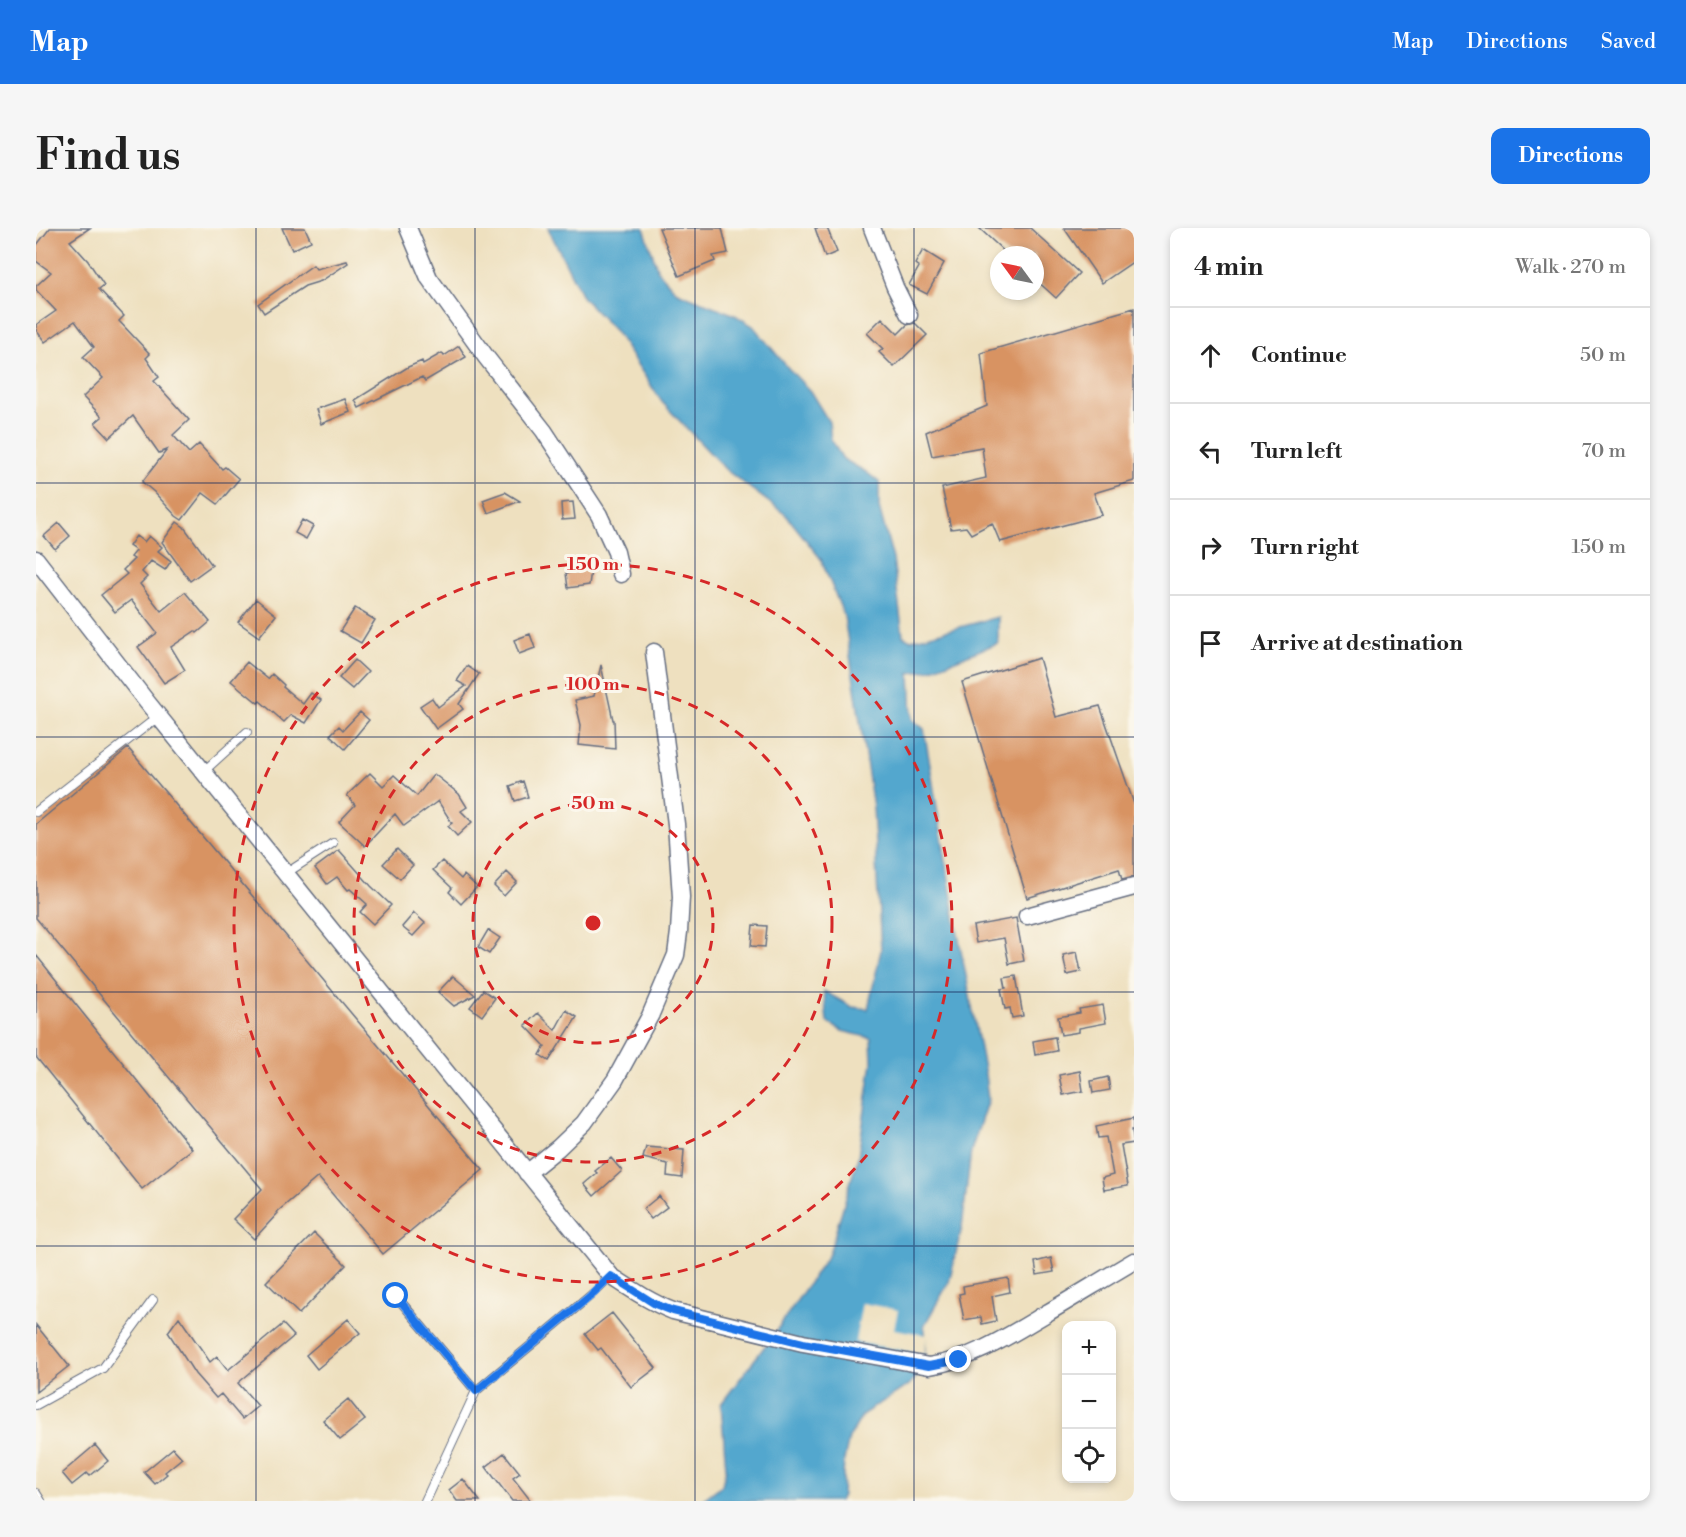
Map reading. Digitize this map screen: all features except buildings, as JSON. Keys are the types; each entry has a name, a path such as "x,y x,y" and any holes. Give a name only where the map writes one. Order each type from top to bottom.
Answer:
{"street":[{"path":"408,228 429,278 486,357 544,431 599,515 616,552 621,574"},
{"path":"872,228 895,287 909,315"},
{"path":"36,559 203,772 611,1276 655,1304 673,1311 803,1343 929,1366 959,1360 970,1355 1018,1330 1134,1261"},
{"path":"527,1173 558,1148 584,1122 615,1080 650,1016 676,955 681,909 680,876 676,824 654,652"},
{"path":"1027,916 1134,887"}],"lane":[{"path":"36,812 159,716"},
{"path":"203,772 247,732"},
{"path":"285,874 333,843"},
{"path":"424,1501 476,1391 611,1276"},
{"path":"396,1296 476,1391"},
{"path":"36,1405 103,1368 153,1300"},
{"path":"36,1493 41,1501"}],"water":[{"path":"548,228 644,228 658,271 677,292 735,315 753,326 810,391 829,422 831,440 843,459 879,482 879,507 893,559 903,636 911,640 998,617 998,643 930,670 910,673 912,719 924,729 988,1099 971,1151 962,1227 949,1282 924,1326 925,1368 909,1385 863,1414 849,1438 844,1460 842,1495 839,1501 701,1501 722,1485 726,1468 721,1404 774,1334 829,1254 858,1157 872,1062 871,1038 842,1031 827,1022 824,991 852,1007 868,1009 881,950 873,807 844,616 821,559 786,515 726,470 662,402 615,331 583,298"}],"pier":[{"path":"862,1303 898,1310 894,1329 927,1335 924,1354 855,1342"}],"route":[{"path":"396,1296 476,1391 611,1276 655,1304 673,1311 803,1343 929,1366 959,1360"}]}
